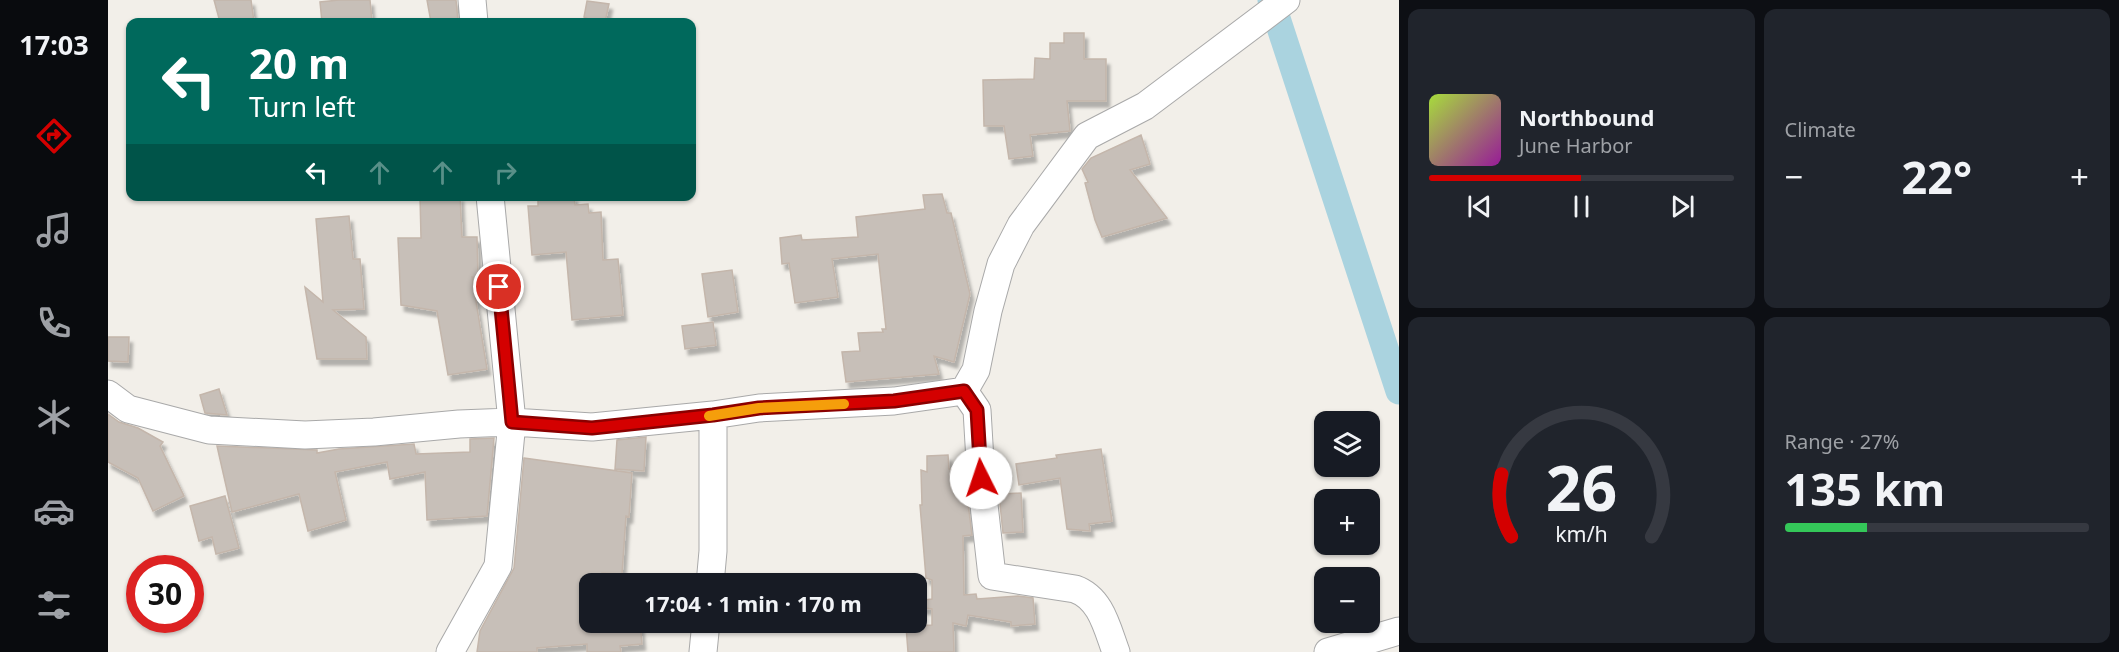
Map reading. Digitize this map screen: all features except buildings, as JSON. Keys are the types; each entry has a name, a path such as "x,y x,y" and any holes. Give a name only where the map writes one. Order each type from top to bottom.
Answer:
{"street":[{"path":"472,0 474,18"},
{"path":"964,391 976,370 988,311 1001,264 1021,225 1087,136 1145,106 1286,0"},
{"path":"450,652 498,566 512,422 490,201"},
{"path":"108,394 128,409 209,430 305,435 512,422 592,428 759,408 894,401 964,391"},
{"path":"964,391 977,410 981,478 992,576 1075,589 1087,593 1101,613 1116,652"},
{"path":"711,573 713,415"},
{"path":"1328,652 1399,631"},
{"path":"704,652 705,633"}],"waterway":[{"path":"1271,0 1399,391"}],"slow traffic":[{"path":"709,416 759,408 844,404"}],"route":[{"path":"499,287 512,422 592,428 759,408 894,401 964,391 977,410 981,478"}]}
